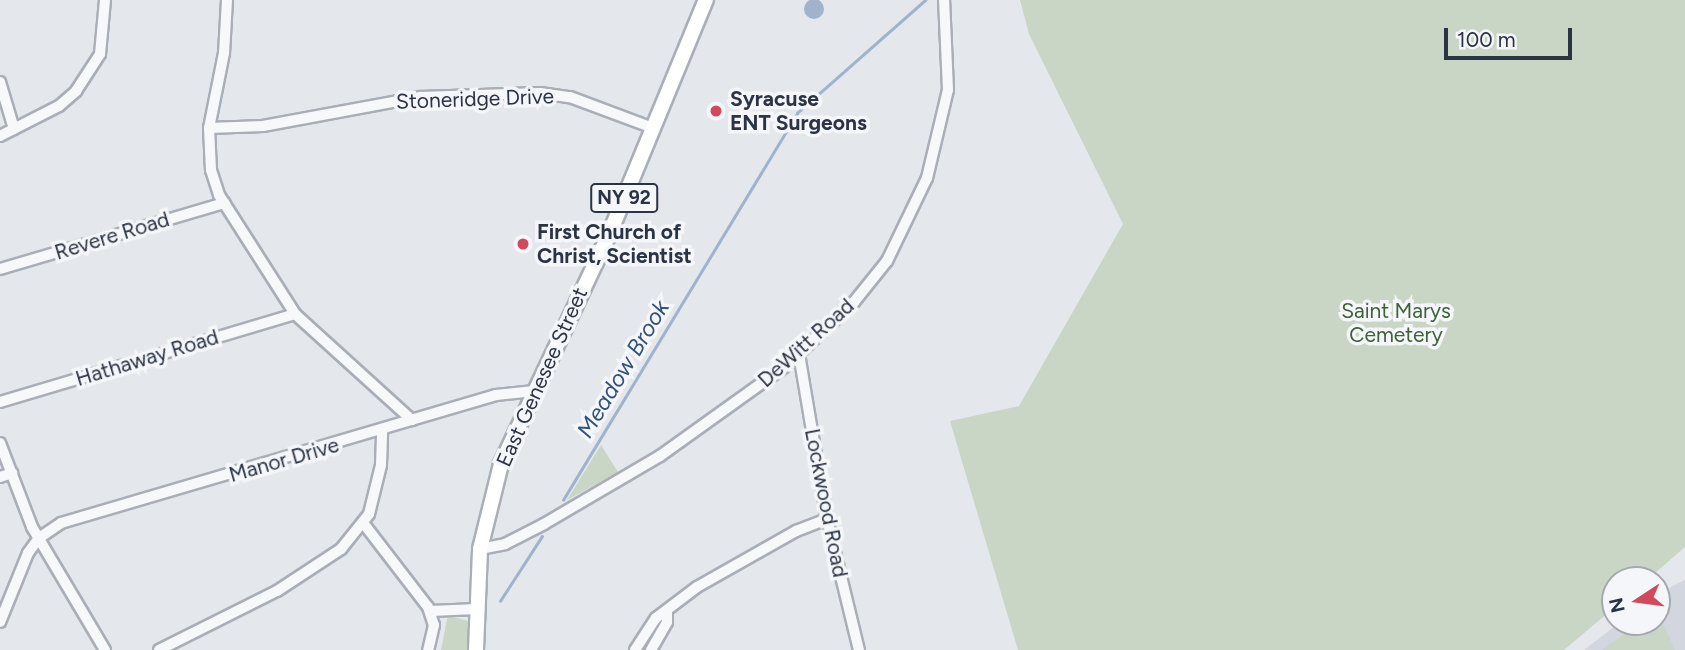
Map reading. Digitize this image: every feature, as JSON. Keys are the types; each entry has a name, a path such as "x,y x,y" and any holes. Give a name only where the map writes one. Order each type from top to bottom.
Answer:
{"main road":[{"name":"East Genesee Street","path":"476,650 480,549 501,464 532,391 611,230 706,0"}],"street":[{"path":"0,136 59,106 90,73 103,44 105,0"},
{"path":"227,0 223,54 209,128 211,170 224,203 295,314 412,420"},
{"name":"DeWitt Road","path":"480,549 515,539 660,456 799,354 854,302 887,261 927,178 948,90 944,0"},
{"path":"0,82 14,129"},
{"name":"Stoneridge Drive","path":"209,128 286,123 419,97 540,93 579,100 653,128"},
{"name":"Revere Road","path":"0,270 224,203"},
{"name":"Hathaway Road","path":"0,402 295,314"},
{"name":"Lockwood Road","path":"799,354 827,519 859,650"},
{"name":"Manor Drive","path":"39,538 86,515 500,394 532,391"},
{"path":"159,650 309,573 364,524 381,465 382,430"},
{"path":"0,443 39,538 106,650"},
{"path":"0,477 12,473"},
{"path":"635,650 656,618 728,566 827,519"},
{"path":"364,524 430,611 434,625 428,650"},
{"path":"0,622 39,538"},
{"path":"430,611 477,609"},
{"path":"651,650 667,622 667,612"}],"shaded area":[{"path":"1685,580 1685,650 1584,650 1602,636 1671,636 1671,587"}],"green space":[{"name":"Saint Marys Cemetery","path":"1020,0 1685,0 1685,547 1663,566 1601,566 1601,619 1564,650 1018,650 950,421 1019,406 1123,224 1029,34"},
{"path":"601,445 618,472 567,500"},
{"path":"451,616 468,621 469,650 441,650 447,619"},
{"path":"1622,636 1669,636 1675,650 1602,650"}],"water":[{"path":"814,-1 821,2 824,9 821,16 814,19 807,16 804,9 807,2"}],"waterway":[{"name":"Meadow Brook","path":"563,500 797,113 925,0"},
{"name":"Meadow Brook","path":"500,601 542,536"}],"place":[{"name":"Syracuse ENT Surgeons","path":"716,111"},
{"name":"First Church of Christ, Scientist","path":"523,244"}]}
